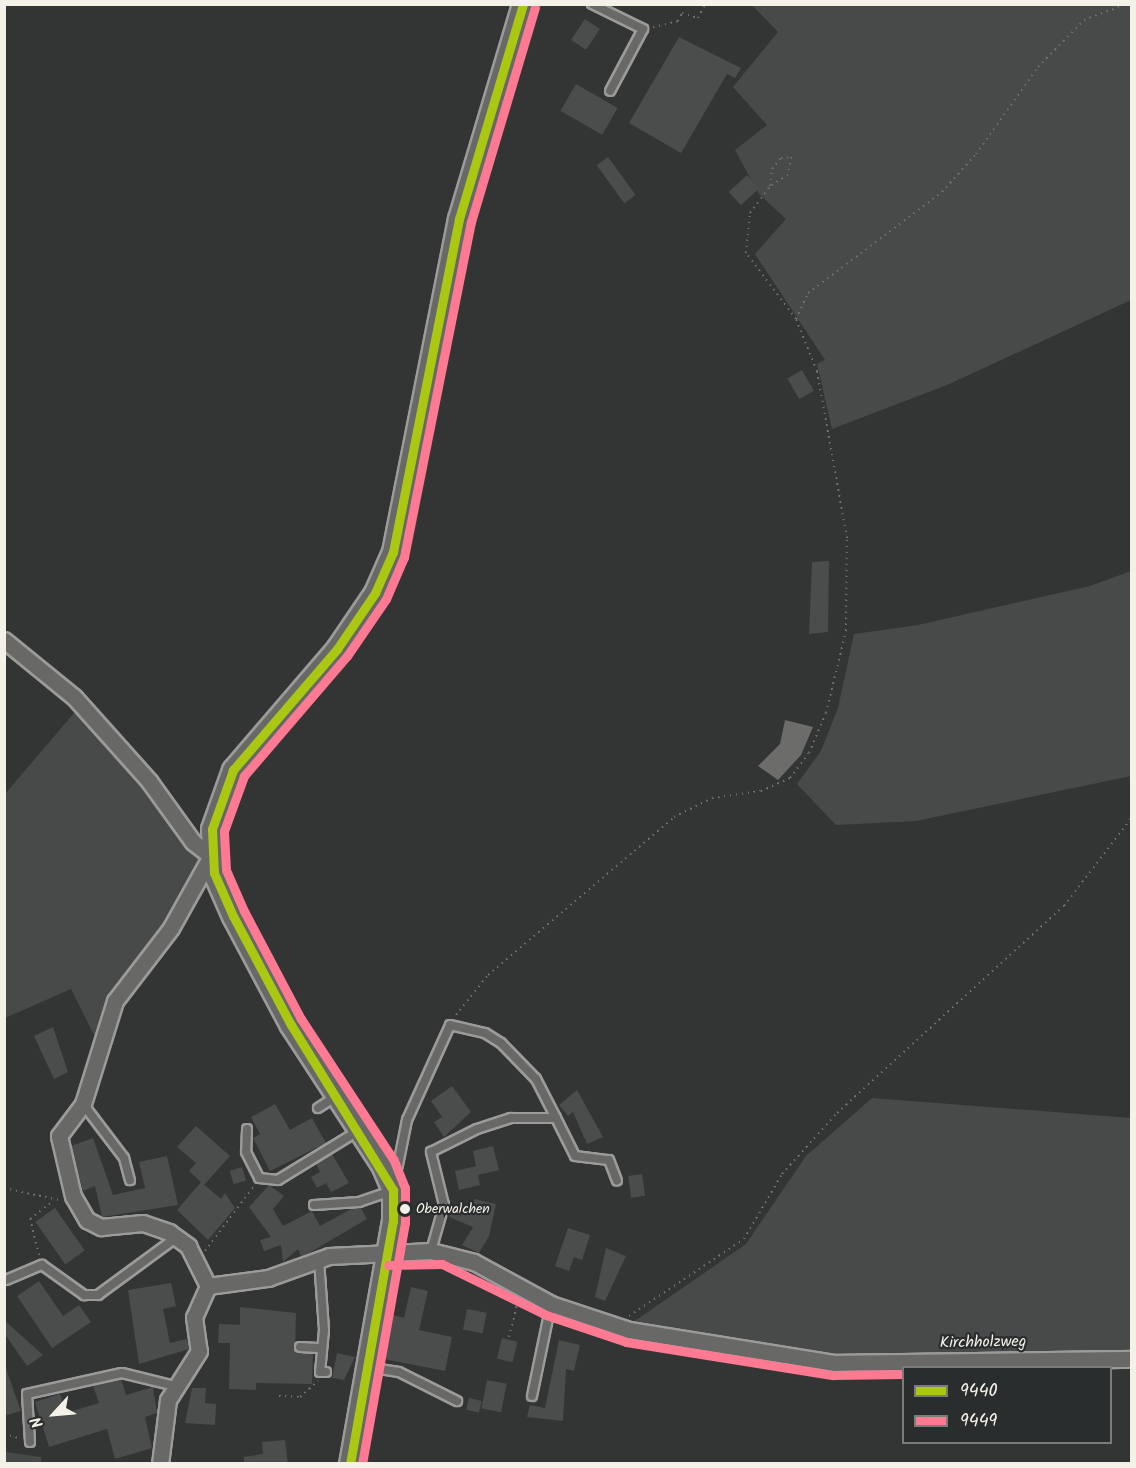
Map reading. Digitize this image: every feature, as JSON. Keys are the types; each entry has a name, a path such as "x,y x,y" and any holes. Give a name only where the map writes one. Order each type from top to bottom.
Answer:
{"main road":[{"path":"350,1464 363,1367 388,1253 390,1183 232,916 211,856 217,803 233,770 337,649 375,593 393,552 459,219 523,4"}],"street":[{"path":"4,640 74,697 149,781 193,842 211,856 171,928 115,1001 83,1104 59,1136 73,1196 93,1225 144,1223 177,1238 196,1258 208,1286 194,1317 197,1359 175,1386 160,1464"},
{"name":"Kirchholzweg","path":"208,1286 268,1278 318,1258 431,1251 474,1262 551,1304 614,1326 835,1363 1131,1359"}],"lane":[{"path":"592,4 643,29 610,91"},
{"path":"314,1205 359,1202 390,1183 399,1165 407,1120 450,1025 485,1033 501,1043 536,1078 575,1156 609,1160 617,1181"},
{"path":"318,1108 337,1096"},
{"path":"83,1104 124,1158 130,1180"},
{"path":"431,1251 444,1205 431,1152 511,1118 556,1118"},
{"path":"248,1129 246,1152 260,1178 278,1180 359,1130"},
{"path":"6,1280 42,1264 84,1295 98,1295 177,1238"},
{"path":"318,1258 323,1372"},
{"path":"532,1396 551,1304"},
{"path":"300,1347 322,1348"},
{"path":"363,1367 399,1372 457,1401"},
{"path":"30,1442 27,1394 122,1373 175,1386"}],"path":[{"path":"643,29 678,21 682,13 698,18 705,4"},
{"path":"796,319 816,286 942,192 976,154 1038,67 1084,20 1126,4"},
{"path":"450,1025 488,975 674,817 712,798 779,785 809,753 843,655 847,538 818,371 796,319 746,253 750,213 770,186 788,175 791,157 781,158 772,169 770,186"},
{"path":"614,1326 744,1239 782,1174 837,1113 1064,906 1131,817"},
{"path":"196,1258 233,1219 260,1178"},
{"path":"4,1188 52,1202"},
{"path":"42,1264 30,1219 52,1202 73,1196"},
{"path":"510,1337 524,1289"},
{"path":"279,1396 310,1392 323,1372"},
{"path":"4,1434 30,1442"}],"shaded area":[{"path":"752,5 1131,5 1131,300 947,385 832,429 817,364 825,360 755,254 786,219 759,194 735,150 767,125 733,87 778,32"},
{"path":"1131,571 1131,776 916,821 836,825 797,784 821,751 838,708 854,634 918,625 1090,586"},
{"path":"80,706 193,839 201,863 165,934 98,1043 71,989 5,1018 5,794"},
{"path":"785,720 813,727 801,755 778,780 758,766 780,744"},
{"path":"872,1098 1131,1118 1131,1359 860,1363 632,1323 746,1244 806,1156"},
{"path":"5,1452 41,1457 41,1463 5,1463"}],"building":[{"path":"585,19 600,29 586,50 571,40"},
{"path":"679,37 741,68 735,78 727,74 681,153 629,123"},
{"path":"576,84 618,108 602,135 560,111"},
{"path":"608,157 636,195 624,203 597,165"},
{"path":"747,175 759,188 741,205 729,192"},
{"path":"802,370 814,391 799,399 787,379"},
{"path":"829,561 828,632 809,634 812,562"},
{"path":"53,1027 68,1072 54,1079 34,1036"},
{"path":"452,1086 471,1112 444,1137 434,1122 442,1117 431,1101"},
{"path":"577,1090 603,1137 587,1144 573,1112 568,1116 559,1105"},
{"path":"275,1104 290,1130 312,1118 326,1143 270,1171 253,1138 260,1134 251,1117"},
{"path":"196,1126 230,1156 204,1185 189,1171 196,1163 177,1147"},
{"path":"93,1138 113,1195 145,1188 139,1162 167,1156 178,1205 102,1217 95,1186 83,1191 71,1146"},
{"path":"493,1146 499,1170 478,1175 480,1185 459,1190 455,1171 476,1166 473,1151"},
{"path":"332,1154 349,1183 331,1192 326,1183 317,1188 311,1177 320,1172 316,1164"},
{"path":"242,1167 246,1180 234,1184 230,1171"},
{"path":"642,1174 645,1196 631,1198 628,1176"},
{"path":"201,1182 221,1199 225,1193 235,1208 208,1240 177,1210"},
{"path":"269,1185 284,1196 273,1209 283,1226 312,1211 320,1226 353,1208 361,1208 367,1219 309,1253 301,1256 298,1249 283,1262 281,1245 264,1251 260,1240 271,1237 249,1207"},
{"path":"474,1199 496,1204 489,1236 479,1253 462,1245 473,1227 449,1217 452,1206 471,1212"},
{"path":"55,1208 85,1251 65,1264 35,1222"},
{"path":"568,1228 590,1235 582,1260 574,1257 569,1271 555,1266"},
{"path":"606,1248 626,1256 605,1301 595,1297"},
{"path":"39,1281 63,1316 79,1305 91,1322 52,1348 17,1296"},
{"path":"171,1283 176,1306 163,1309 170,1343 187,1339 189,1349 139,1364 128,1290"},
{"path":"411,1287 428,1291 419,1330 452,1337 445,1371 384,1359 393,1315 404,1318"},
{"path":"240,1307 296,1313 295,1353 313,1354 312,1384 256,1383 256,1390 229,1389 230,1343 218,1343 219,1324 240,1325"},
{"path":"467,1309 487,1313 483,1333 463,1330"},
{"path":"4,1320 43,1355 27,1366 4,1333"},
{"path":"502,1338 518,1342 512,1362 497,1358"},
{"path":"559,1340 580,1345 574,1371 566,1369 563,1421 527,1417 530,1405 545,1408"},
{"path":"337,1353 355,1357 344,1380 332,1378"},
{"path":"4,1363 21,1411 7,1415 4,1407"},
{"path":"121,1379 126,1395 153,1387 157,1413 145,1417 152,1448 115,1459 107,1429 49,1447 35,1402 60,1394 66,1413 99,1403 93,1386"},
{"path":"487,1380 507,1384 501,1412 481,1408"},
{"path":"192,1388 206,1388 205,1403 216,1404 215,1425 185,1423"},
{"path":"469,1398 482,1401 479,1413 466,1410"},
{"path":"285,1440 288,1464 244,1464 244,1457 263,1454 262,1442"}],"transit line":[{"name":"9440","path":"350,1464 393,1221 393,1190 291,1025 233,916 214,873 212,829 233,770 337,649 375,593 393,552 459,219 523,4"},
{"name":"9449","path":"362,1464 405,1223 405,1188 393,1159 301,1019 244,911 226,870 224,831 244,776 347,656 386,599 404,557 471,222 535,7"},
{"name":"9449","path":"388,1265 442,1264 546,1315 626,1342 833,1375 902,1374"}],"place":[{"name":"Oberwalchen","path":"405,1209"}]}
